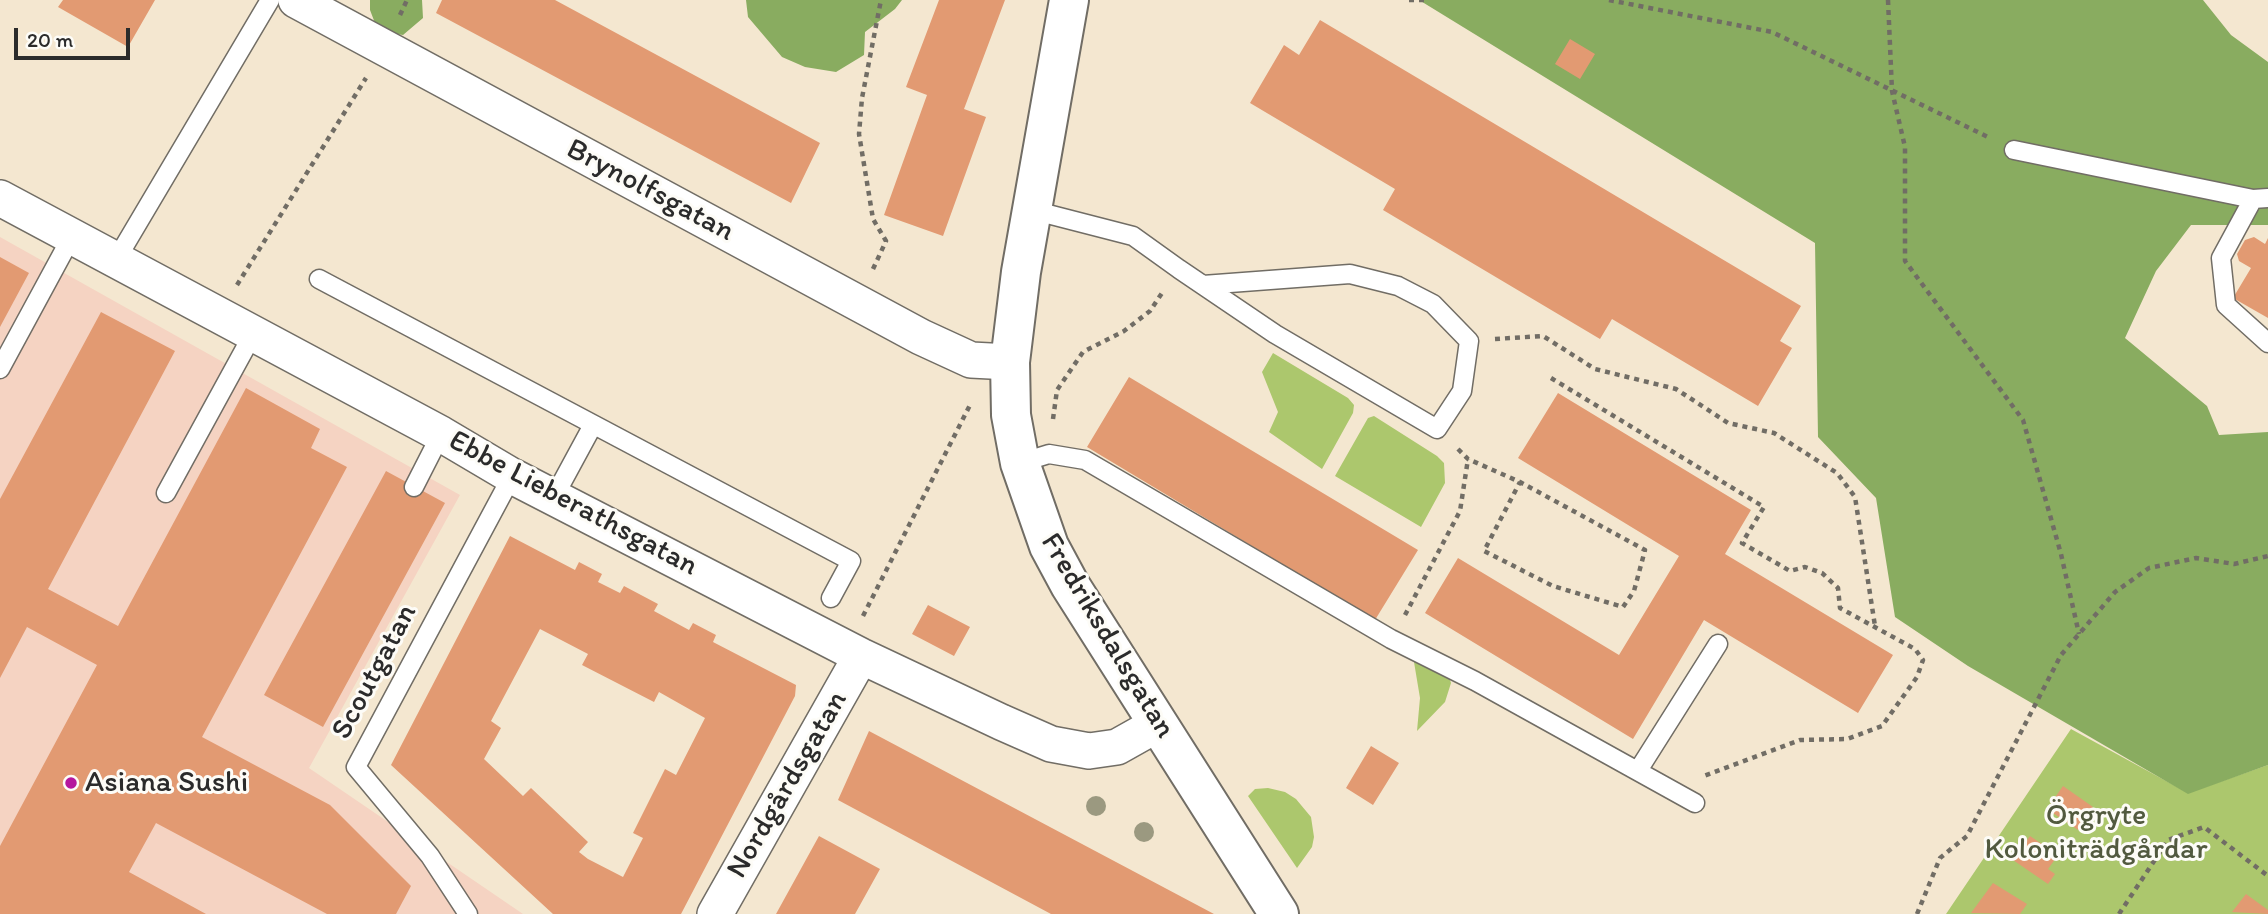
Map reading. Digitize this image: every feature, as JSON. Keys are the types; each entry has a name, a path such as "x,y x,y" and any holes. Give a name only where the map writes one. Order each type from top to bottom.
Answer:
{"street":[{"name":"Brynolfsgatan","path":"296,0 921,337 971,360 1010,362"},
{"name":"Fredriksdalsgatan","path":"1069,0 1032,210 1010,362 1011,415 1034,458 1049,546 1279,914"},
{"name":"Ebbe Lieberathsgatan","path":"0,198 442,434 554,498 861,656 1051,744 1089,751 1117,747 1158,724"},
{"name":"Nordgårdsgatan","path":"715,914 861,656"}],"lane":[{"path":"116,260 270,0"},
{"path":"2014,150 2261,199 2221,258 2226,305 2268,343"},
{"path":"1032,210 1133,236 1179,270 1275,334 1437,429 1462,391 1469,341 1433,304 1398,286 1350,274 1203,285"},
{"path":"0,369 72,236"},
{"path":"319,279 850,561 831,598"},
{"path":"166,493 253,334"},
{"path":"554,498 593,425"},
{"path":"414,486 442,434"},
{"path":"1034,458 1085,460 1391,639 1639,769 1695,803"},
{"name":"Scoutgatan","path":"468,914 430,856 356,767 512,476"},
{"path":"1639,769 1718,644"}],"path":[{"path":"871,272 886,241 873,219 859,134 862,98 881,0"},
{"path":"1409,0 1427,0"},
{"path":"1609,0 1772,32 2014,150"},
{"path":"1888,0 1892,90 1905,146 1905,261 2023,420 2061,554 2079,634"},
{"path":"219,315 384,49"},
{"path":"1034,458 1057,390 1069,368 1083,352 1124,331 1150,310 1179,270"},
{"path":"1469,341 1543,336 1595,369 1676,389 1728,423 1774,433 1837,473 1854,497 1875,626"},
{"path":"1551,379 1764,507 1742,543 1790,572 1805,567 1822,573 1838,589 1840,608 1915,649 1923,660 1917,677 1882,726 1847,739 1800,740 1671,788"},
{"path":"862,617 973,399"},
{"path":"1437,429 1468,459 1520,482 1644,550 1634,591 1623,607 1553,586 1484,551 1520,482"},
{"path":"1391,639 1460,511 1468,459"},
{"path":"1917,914 1940,858 1967,836 2061,655 2115,592 2149,568 2196,558 2234,564 2268,556"},
{"path":"2119,914 2168,840 2204,827 2268,876"}],"shaded area":[{"path":"0,237 460,495 309,768 523,914 0,914"}],"green space":[{"path":"370,0 422,0 423,18 403,35 378,31 370,10"},
{"path":"746,0 902,0 895,9 865,32 864,55 836,72 805,67 782,57 748,17"},
{"path":"1419,0 2203,0 2231,35 2268,62 2268,225 2191,225 2156,271 2125,338 2207,406 2219,435 2268,432 2268,765 2188,794 1968,666 1895,617 1876,498 1818,437 1815,243"},
{"path":"1273,353 1348,398 1354,405 1353,413 1322,469 1269,432 1278,412 1262,372"},
{"path":"1374,416 1444,463 1445,483 1421,527 1335,476 1368,418"},
{"path":"1417,659 1449,677 1451,683 1445,702 1417,731 1420,698 1414,662"},
{"name":"Örgryte Koloniträdgårdar","path":"2071,729 2188,793 2268,765 2268,914 1946,914"},
{"path":"1268,788 1285,792 1296,799 1311,817 1314,837 1312,847 1297,868 1248,796 1255,789"}],"building":[{"path":"63,0 155,0 128,47 58,7"},
{"path":"442,0 555,0 820,143 791,203 436,13"},
{"path":"939,0 1005,0 964,109 986,117 943,236 884,215 927,95 906,87"},
{"path":"1320,20 1801,306 1780,341 1792,348 1758,406 1612,319 1600,339 1383,210 1395,189 1250,103 1284,45 1299,55"},
{"path":"1570,39 1595,54 1580,79 1555,64"},
{"path":"2254,237 2265,244 2268,238 2268,318 2233,298 2251,268 2239,261 2237,254 2245,240"},
{"path":"0,257 29,273 0,327"},
{"path":"101,312 175,351 48,589 118,626 246,388 320,429 311,448 347,467 202,737 330,805 411,886 396,914 327,914 156,823 129,872 206,914 0,914 0,846 97,665 27,627 0,678 0,499"},
{"path":"1129,377 1418,550 1375,620 1087,447"},
{"path":"1558,393 1751,510 1725,554 1893,655 1858,713 1704,620 1633,739 1425,613 1458,558 1619,655 1679,556 1518,458"},
{"path":"386,471 445,503 323,727 264,695"},
{"path":"510,536 575,570 579,562 602,574 598,582 620,593 624,586 658,604 654,611 689,630 693,623 716,635 713,642 796,685 795,696 681,914 553,914 391,765","holes":["540,629 588,654 582,665 654,702 659,692 705,718 676,775 665,769 633,833 643,838 623,877 579,852 588,842 531,788 523,796 484,759 501,728 491,721"]},
{"path":"928,605 970,627 954,656 912,634"},
{"path":"869,731 1214,914 1051,914 838,800"},
{"path":"1371,746 1399,763 1373,805 1346,788"},
{"path":"2063,786 2093,807 2078,830 2047,809"},
{"path":"819,836 880,869 855,914 776,914"},
{"path":"2030,836 2058,855 2048,869 2055,874 2048,884 2013,860"},
{"path":"1993,883 2027,904 2020,914 1971,913"},
{"path":"2246,894 2268,910 2268,914 2232,912"}],"place":[{"name":"Asiana Sushi","path":"71,783"}]}
